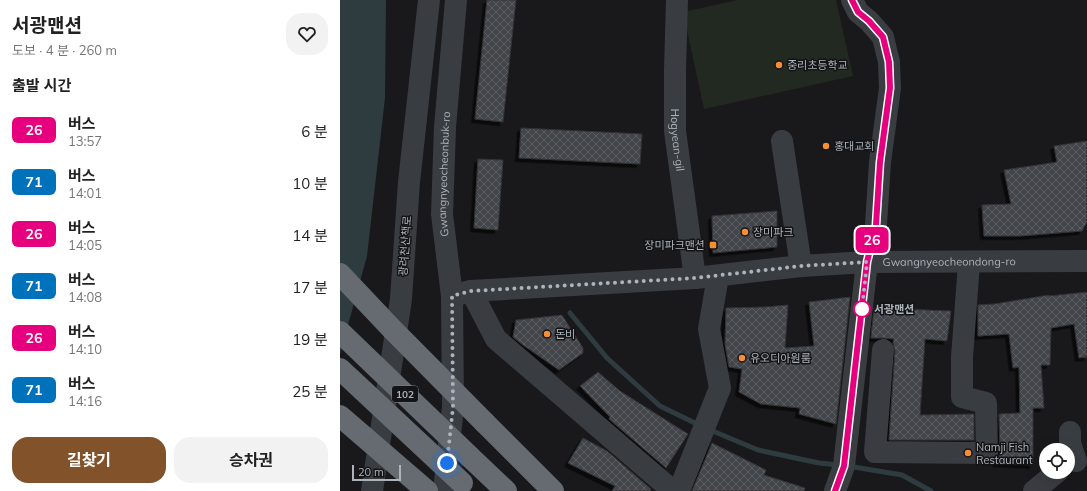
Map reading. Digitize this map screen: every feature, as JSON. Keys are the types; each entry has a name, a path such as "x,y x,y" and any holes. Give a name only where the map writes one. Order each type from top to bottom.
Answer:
{"highway":[{"path":"340,274 392,329 553,491"},
{"name":"102","path":"340,332 506,491"},
{"name":"102","path":"340,369 459,488"},
{"path":"340,416 426,491"}],"street":[{"name":"광려천산책로","path":"372,491 401,299 410,182 429,0"},
{"name":"Gwangnyeocheonbuk-ro","path":"456,0 445,127 442,214 462,294 453,407 459,488"},
{"name":"Hogyean-gil","path":"677,0 675,131 695,278"},
{"path":"835,491 844,466 867,262 876,225 880,162 890,88 889,62 883,37 869,21 858,12 852,0"},
{"path":"782,140 801,266"},
{"name":"Gwangnyeocheondong-ro","path":"462,294 695,278 801,266 867,262 1087,262"},
{"path":"883,350 875,452 987,453 986,403 962,397 962,357 969,262"},
{"path":"679,491 720,388 709,329 718,276"},
{"path":"462,294 496,339 673,491"},
{"path":"1070,432 1070,443 1077,460"},
{"path":"1034,491 1049,479"}],"shaded area":[{"path":"340,0 386,0 385,98 367,256 340,354"},
{"name":"중리초등학교","path":"738,0 836,0 853,76 704,109 683,12"}],"building":[{"path":"487,0 516,0 503,122 475,119"},
{"path":"521,128 642,134 640,164 519,158"},
{"path":"1087,141 1087,222 1082,231 1020,236 984,236 982,205 1011,204 1004,170 1057,162 1054,146"},
{"path":"478,159 503,160 498,230 474,228"},
{"name":"장미파크","path":"777,211 777,247 713,253 712,216"},
{"path":"1087,292 1087,357 1079,358 1074,324 1051,328 1050,365 1041,365 1044,408 1033,408 1033,465 996,463 1000,453 999,414 1020,413 1019,367 1013,368 1009,334 978,336 978,305 994,304 1049,295"},
{"path":"850,297 836,424 799,414 800,408 761,404 739,392 742,369 729,367 725,344 726,308 788,305 785,348 814,346 809,302"},
{"name":"서광맨션","path":"874,308 951,311 947,341 925,339 920,415 974,414 974,440 889,440 895,351 893,343 894,339 871,338"},
{"path":"562,315 583,348 583,353 559,370 513,337 516,320"},
{"path":"598,372 620,391 688,434 666,468 609,419 610,417 580,386"},
{"path":"583,438 607,451 651,489 650,491 612,491 615,486 568,463"},
{"path":"712,443 766,470 764,475 805,488 804,491 692,491"}],"waterway":[{"path":"570,313 607,358 660,406 699,425"},
{"path":"708,429 758,450 819,463 839,465"},
{"path":"848,466 902,475 931,491"}],"bus line":[{"name":"26","path":"835,491 844,466 867,262 876,225 880,162 890,88 889,62 883,37 869,21 858,12 852,0"}],"place":[{"name":"중리초등학교","path":"779,65"},
{"name":"홍대교회","path":"826,146"},
{"name":"장미파크","path":"745,232"},
{"name":"장미파크맨션","path":"713,245"},
{"name":"서광맨션","path":"862,309"},
{"name":"돈비","path":"547,334"},
{"name":"유오디아원룸","path":"742,358"},
{"name":"Namji Fish Restaurant","path":"968,453"}],"route":[{"path":"447,463 453,407 452,296 471,291 695,278 801,266 867,262 862,309"}]}
